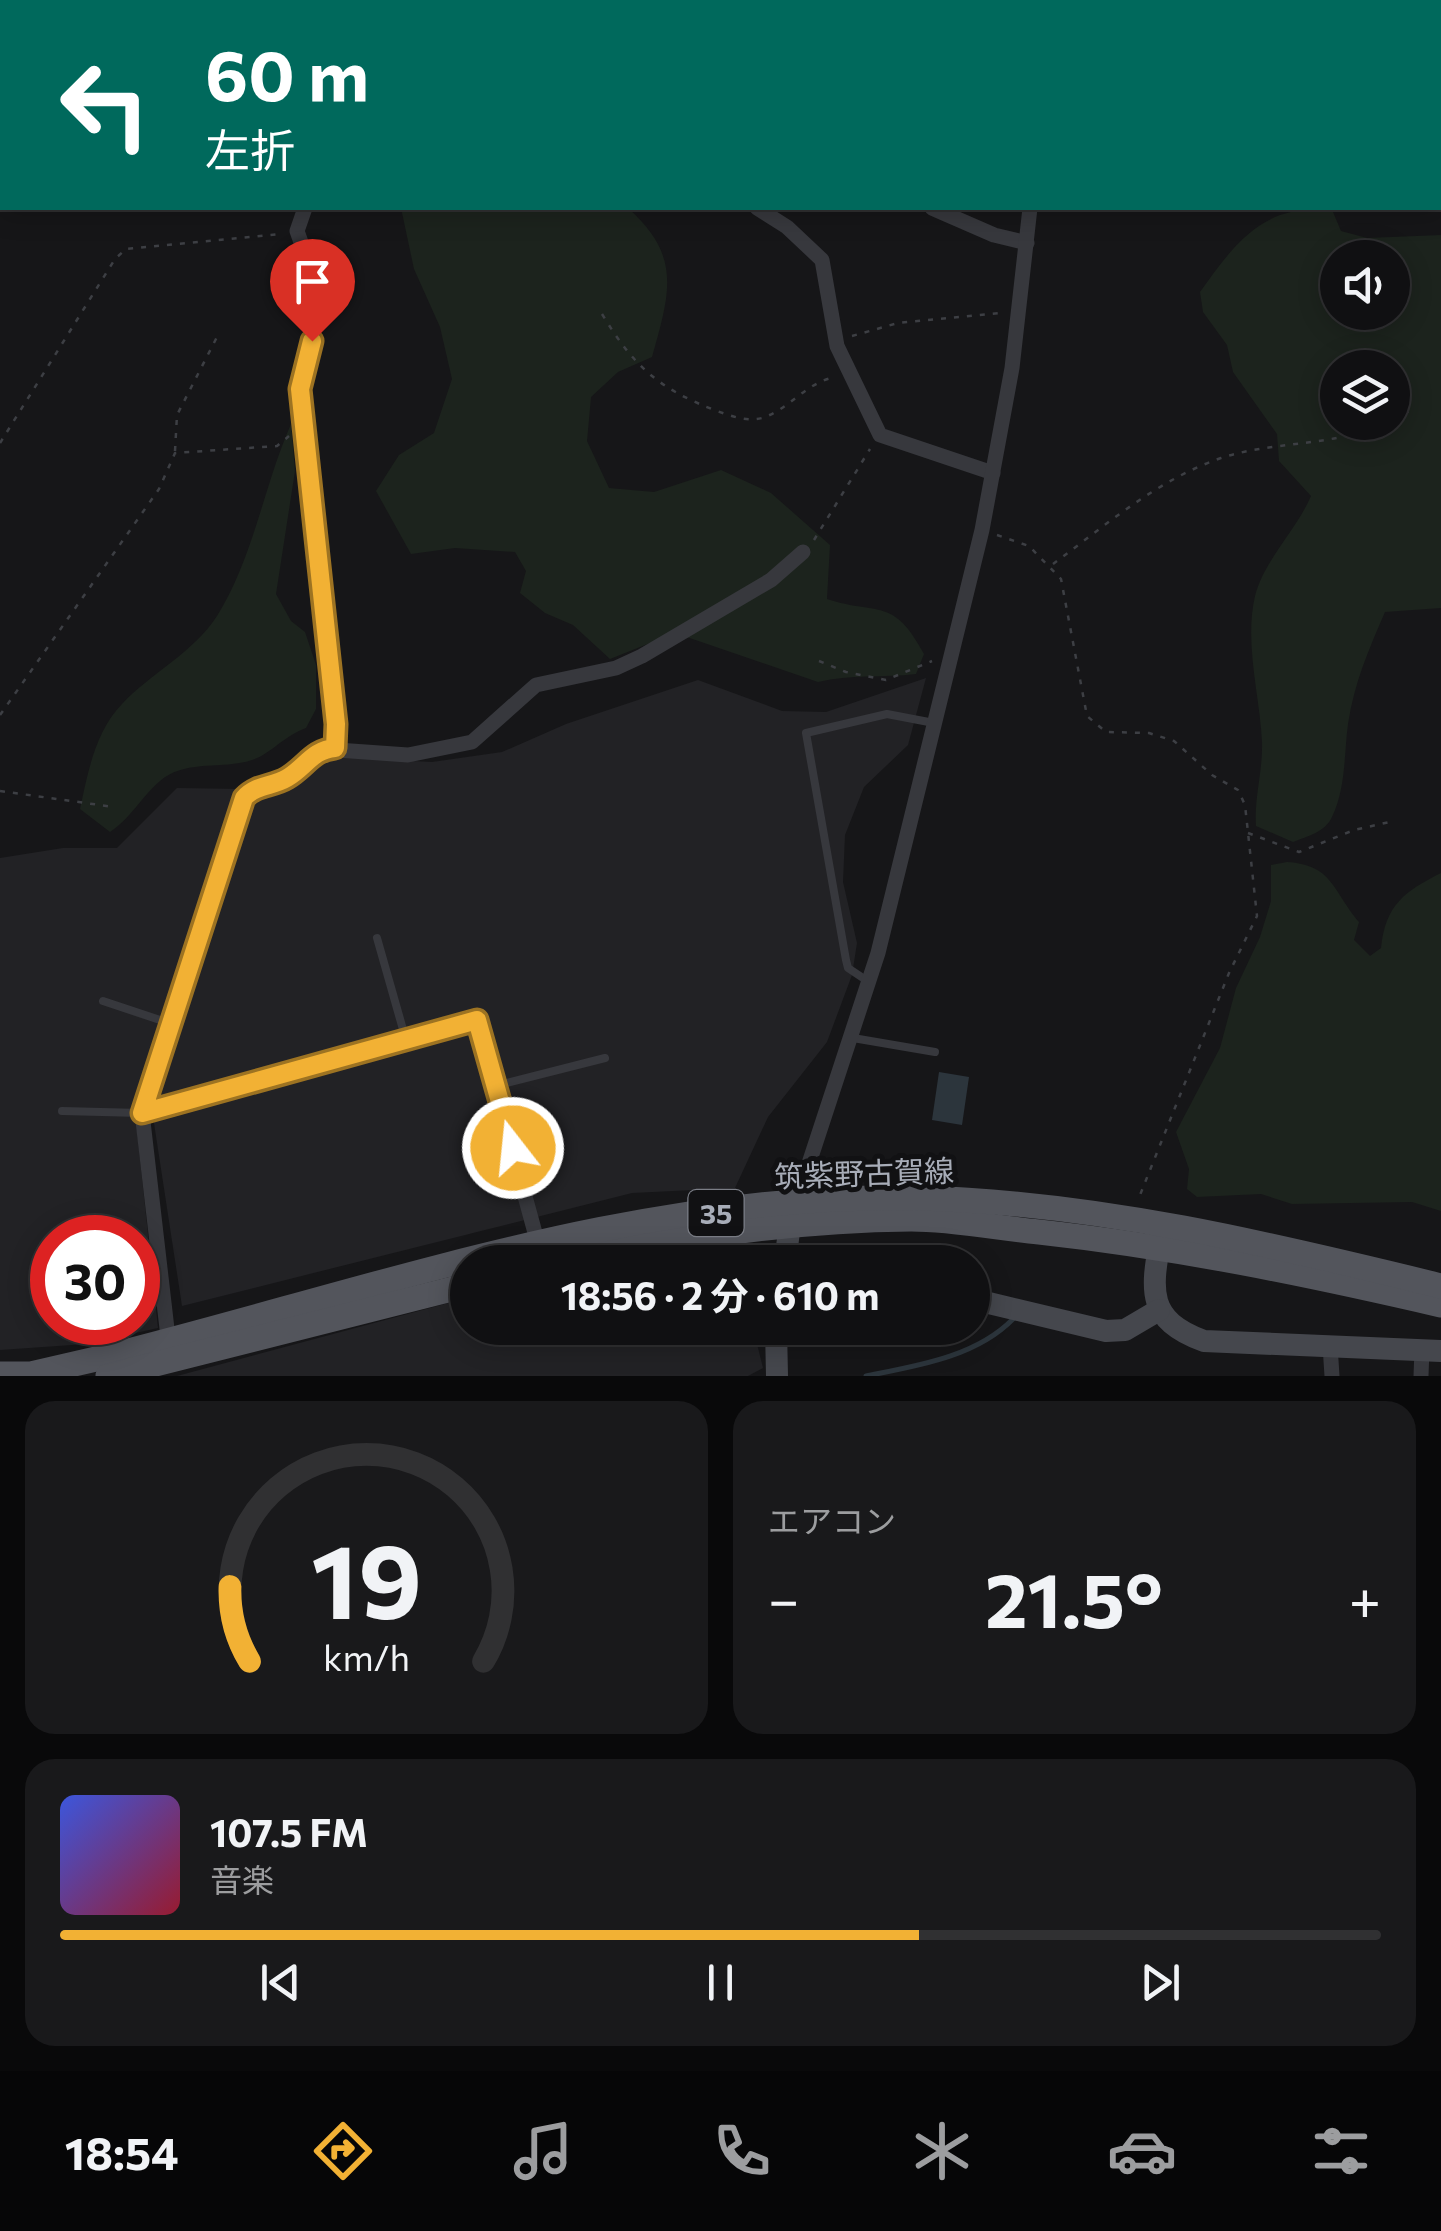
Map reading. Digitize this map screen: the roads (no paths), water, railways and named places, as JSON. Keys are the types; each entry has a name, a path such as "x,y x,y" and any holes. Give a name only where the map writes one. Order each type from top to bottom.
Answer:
{"main road":[{"name":"筑紫野古賀線","path":"587,1245 921,1198 1131,1218 1161,1234 1248,1261 1441,1305"},
{"name":"筑紫野古賀線","path":"642,1245 793,1214 916,1219 1248,1238 1441,1286"},
{"name":"筑紫野古賀線","path":"108,1376 169,1350 450,1276"},
{"name":"筑紫野古賀線","path":"0,1374 31,1374 169,1350 450,1289"}],"street":[{"path":"304,210 297,231 320,296 300,389 302,425 336,724 335,748"},
{"path":"760,210 787,226 822,260 835,338 847,375 880,436 993,474"},
{"path":"937,210 994,235 1027,243"},
{"path":"788,1245 793,1214 869,982 982,530 1020,313 1030,210"},
{"path":"169,1350 142,1113 244,798 254,788 287,778 316,753 335,748 408,754 472,742 536,685 616,668 642,656 771,580 803,552"},
{"path":"142,1113 477,1020 539,1245"},
{"path":"1161,1234 1152,1288 1159,1310 1182,1333 1204,1342 1431,1350 1421,1376"},
{"path":"990,1303 1106,1331 1125,1330 1159,1310"},
{"path":"776,1345 777,1376"},
{"path":"1330,1345 1332,1376"}],"lane":[{"path":"869,982 848,968 806,733 886,714 935,724"},
{"path":"377,938 406,1040"},
{"path":"103,1001 169,1023"},
{"path":"852,1038 934,1052"},
{"path":"495,1086 604,1058"},
{"path":"62,1111 142,1113"}],"waterway":[{"path":"866,1376 925,1364 963,1351 1013,1319"}]}
